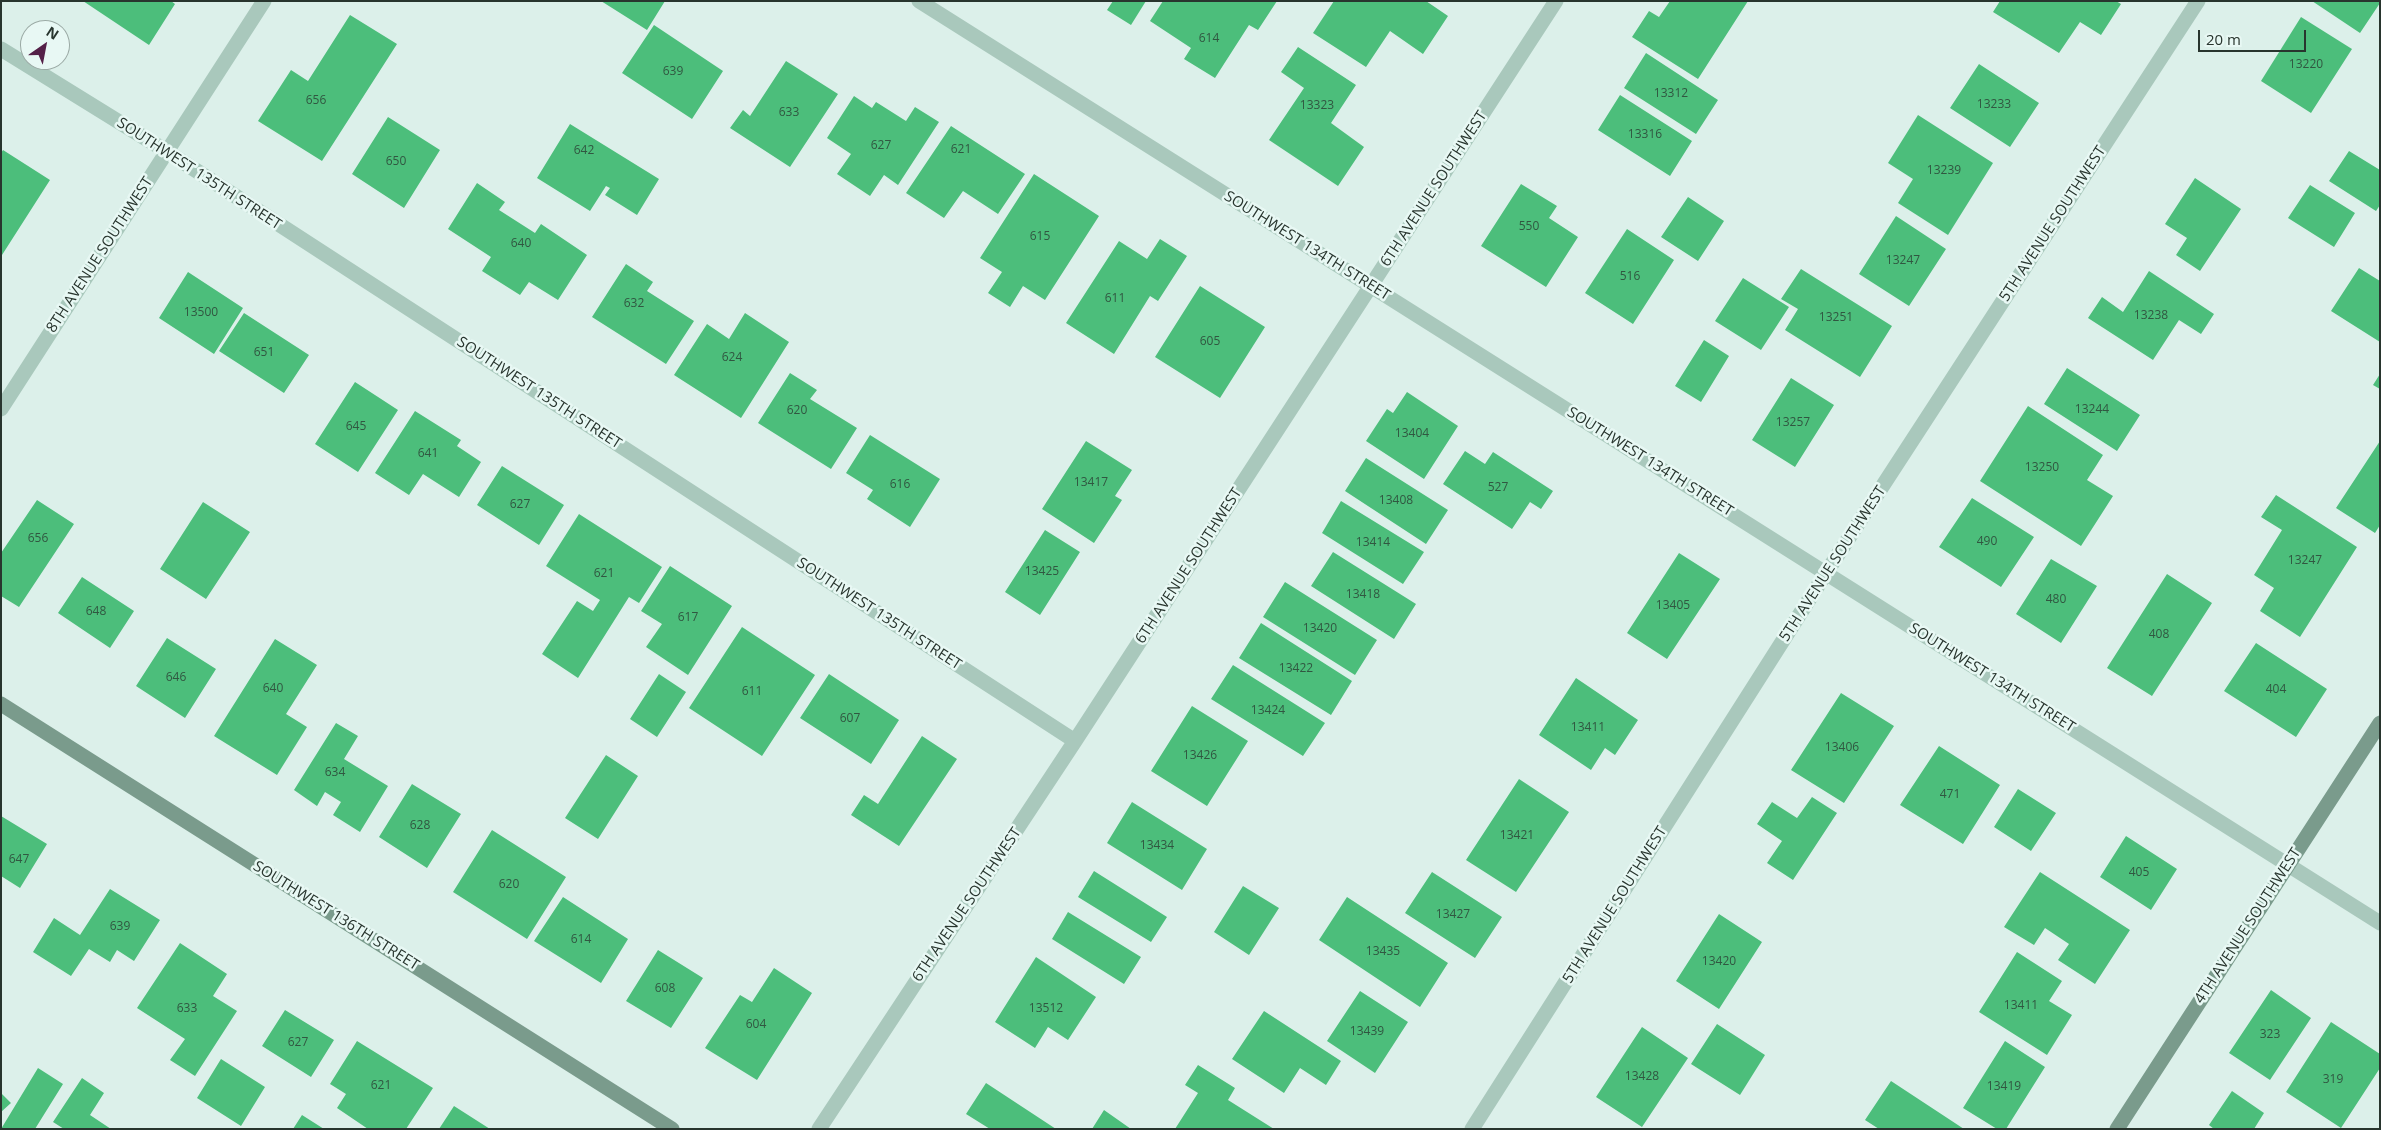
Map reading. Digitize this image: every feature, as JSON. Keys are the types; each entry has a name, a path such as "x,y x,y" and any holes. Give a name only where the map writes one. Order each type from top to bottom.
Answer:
{"street":[{"name":"8TH AVENUE SOUTHWEST","path":"1,409 264,1"},
{"name":"SOUTHWEST 134TH STREET","path":"919,1 2380,923"},
{"name":"6TH AVENUE SOUTHWEST","path":"819,1129 1075,741 1556,1"},
{"name":"5TH AVENUE SOUTHWEST","path":"1472,1129 1826,573 2198,1"},
{"name":"SOUTHWEST 135TH STREET","path":"1,49 166,152 1075,741"},
{"name":"SOUTHWEST 136TH STREET","path":"1,704 672,1129"},
{"name":"4TH AVENUE SOUTHWEST","path":"2117,1129 2380,723"}],"building":[{"path":"83,1 171,1 175,4 149,45"},
{"path":"601,1 665,1 647,30"},
{"path":"1113,1 1146,1 1131,25 1107,10"},
{"path":"1163,1 1277,1 1258,30 1249,25 1215,78 1184,59 1191,48 1150,21"},
{"path":"1334,1 1426,1 1448,16 1423,54 1390,31 1366,67 1313,33"},
{"path":"1670,1 1748,1 1698,79 1632,37 1649,11 1659,17"},
{"path":"2000,1 2116,1 2121,4 2101,35 2080,22 2059,53 1993,12"},
{"path":"2312,1 2380,1 2380,3 2360,33"},
{"path":"350,15 397,44 322,161 258,121 291,70 308,81"},
{"path":"2301,17 2352,49 2311,113 2261,81"},
{"path":"654,25 723,71 692,119 622,73"},
{"path":"1298,47 1356,85 1331,123 1364,147 1338,186 1269,140 1304,88 1281,72"},
{"path":"1646,53 1718,100 1696,134 1624,88"},
{"path":"786,61 838,94 790,167 730,128 743,110 750,116"},
{"path":"1979,64 2039,103 2010,147 1950,108"},
{"path":"1620,95 1692,141 1670,176 1598,130"},
{"path":"854,96 872,108 876,102 906,121 915,107 939,122 898,185 884,175 870,196 837,174 851,154 827,138"},
{"path":"1918,115 1993,163 1948,235 1898,203 1913,179 1888,163"},
{"path":"388,117 440,150 404,208 352,174"},
{"path":"570,124 659,179 637,215 605,195 610,188 606,186 590,211 537,178"},
{"path":"951,126 1025,174 998,214 963,191 944,218 906,193"},
{"path":"3,150 50,180 2,255 1,153"},
{"path":"2349,151 2380,170 2380,205 2376,211 2329,181"},
{"path":"1034,174 1099,216 1045,300 1023,286 1010,307 988,293 1002,272 980,258"},
{"path":"2195,178 2241,209 2200,271 2176,255 2187,238 2165,224"},
{"path":"477,183 505,202 499,210 535,233 541,224 587,255 558,300 529,282 520,295 482,271 491,257 448,229"},
{"path":"1521,184 1557,206 1549,218 1578,237 1546,287 1481,246"},
{"path":"2310,185 2355,213 2334,247 2288,218"},
{"path":"1688,197 1724,221 1698,261 1661,237"},
{"path":"1896,216 1946,249 1909,306 1859,274"},
{"path":"1627,229 1674,260 1633,324 1585,293"},
{"path":"1160,239 1187,256 1158,301 1150,296 1114,354 1066,323 1119,241 1147,259"},
{"path":"626,264 653,282 647,291 694,321 666,364 592,317"},
{"path":"2359,268 2380,281 2380,342 2331,311"},
{"path":"1801,269 1892,326 1860,377 1785,330 1798,309 1781,299"},
{"path":"2149,271 2214,314 2201,334 2179,320 2153,360 2088,318 2102,297 2123,312"},
{"path":"188,272 243,308 214,354 159,318"},
{"path":"1743,278 1789,307 1761,350 1715,321"},
{"path":"1200,286 1265,327 1220,398 1155,357"},
{"path":"244,313 309,355 284,393 219,351"},
{"path":"745,313 789,342 741,418 674,375 707,324 729,339"},
{"path":"1704,340 1729,356 1701,402 1675,386"},
{"path":"2067,368 2140,415 2117,451 2044,404"},
{"path":"790,373 817,390 810,399 857,428 831,469 758,423"},
{"path":"2380,374 2380,389 2373,385"},
{"path":"1791,378 1834,405 1795,467 1752,440"},
{"path":"355,382 398,410 358,472 315,444"},
{"path":"1407,392 1458,426 1424,479 1366,441 1387,409 1393,413"},
{"path":"2028,406 2103,455 2087,480 2113,496 2081,546 1980,481"},
{"path":"415,411 461,440 457,446 481,462 459,497 423,474 409,495 375,473"},
{"path":"870,435 940,479 910,527 867,499 873,490 846,473"},
{"path":"1086,441 1132,470 1115,496 1122,500 1094,543 1042,509"},
{"path":"2380,441 2380,525 2375,533 2336,508"},
{"path":"1465,451 1485,464 1493,452 1553,491 1541,509 1530,502 1512,529 1443,484"},
{"path":"1366,458 1448,510 1426,544 1345,491"},
{"path":"502,466 564,505 539,545 477,505"},
{"path":"2276,495 2357,547 2300,637 2260,611 2274,588 2254,575 2282,530 2261,517"},
{"path":"1972,498 2034,537 2001,587 1939,547"},
{"path":"37,500 74,524 19,607 1,596 1,553"},
{"path":"1341,501 1424,552 1403,584 1322,533"},
{"path":"203,502 250,532 206,599 160,569"},
{"path":"579,514 662,567 639,603 629,597 578,678 542,654 577,601 593,611 600,600 546,566"},
{"path":"1045,530 1080,552 1040,615 1005,592"},
{"path":"1333,552 1416,604 1394,639 1311,586"},
{"path":"1679,553 1720,579 1667,659 1627,633"},
{"path":"2051,559 2097,586 2061,643 2016,614"},
{"path":"670,566 732,606 688,675 646,647 662,624 641,611"},
{"path":"2167,574 2212,603 2152,696 2107,668"},
{"path":"82,577 134,611 110,648 58,613"},
{"path":"1285,582 1377,640 1355,675 1263,617"},
{"path":"1261,623 1352,681 1331,715 1239,658"},
{"path":"742,627 815,675 762,756 689,708"},
{"path":"167,638 216,669 185,718 136,686"},
{"path":"275,639 317,665 286,714 307,727 277,775 214,736"},
{"path":"2256,643 2327,689 2296,737 2224,691"},
{"path":"1233,665 1325,723 1303,756 1211,699"},
{"path":"659,674 686,692 657,737 630,719"},
{"path":"829,674 899,720 871,764 800,718"},
{"path":"1576,678 1638,720 1615,755 1605,748 1591,770 1539,735"},
{"path":"1841,693 1894,726 1844,803 1791,770"},
{"path":"1192,706 1248,741 1207,806 1151,771"},
{"path":"336,723 358,736 344,759 388,786 360,832 333,815 341,802 325,792 317,806 294,790"},
{"path":"922,736 957,759 899,846 851,815 864,795 878,804"},
{"path":"1939,746 2000,785 1963,844 1900,805"},
{"path":"606,755 638,776 598,839 565,818"},
{"path":"1519,779 1569,812 1516,892 1466,860"},
{"path":"412,784 461,814 427,868 379,837"},
{"path":"2018,789 2056,813 2031,851 1994,827"},
{"path":"1812,797 1837,813 1793,880 1767,863 1782,841 1757,824 1772,802 1797,818"},
{"path":"1132,802 1207,849 1182,890 1107,843"},
{"path":"1,816 47,844 20,888 1,876"},
{"path":"492,830 566,877 527,939 453,892"},
{"path":"2126,836 2177,869 2151,910 2100,877"},
{"path":"1094,871 1167,917 1151,942 1078,897"},
{"path":"1432,872 1502,917 1475,958 1405,913"},
{"path":"2040,872 2130,930 2095,984 2058,960 2069,944 2045,928 2034,945 2004,927"},
{"path":"1243,886 1279,908 1249,955 1214,932"},
{"path":"110,889 160,920 134,961 117,950 110,962 89,949 71,976 33,952 54,918 80,935"},
{"path":"563,897 628,939 601,983 534,941"},
{"path":"1347,897 1448,963 1420,1007 1319,940"},
{"path":"1068,912 1141,957 1124,984 1052,939"},
{"path":"1719,914 1762,942 1719,1009 1676,981"},
{"path":"180,943 227,974 213,996 237,1011 195,1076 170,1060 185,1039 137,1008"},
{"path":"658,950 703,978 671,1028 626,1001"},
{"path":"2017,952 2062,981 2049,1001 2072,1015 2047,1055 1979,1012"},
{"path":"1036,957 1096,997 1068,1040 1048,1027 1035,1048 995,1022"},
{"path":"774,968 812,993 757,1080 705,1048 740,995 752,1002"},
{"path":"2271,990 2311,1018 2270,1080 2229,1053"},
{"path":"1360,991 1408,1022 1375,1073 1327,1041"},
{"path":"285,1010 334,1040 311,1077 262,1046"},
{"path":"1264,1011 1341,1061 1326,1085 1300,1068 1284,1093 1232,1059"},
{"path":"2331,1022 2380,1054 2380,1068 2341,1128 2286,1092"},
{"path":"1717,1024 1765,1055 1740,1095 1691,1064"},
{"path":"1642,1027 1688,1058 1642,1127 1596,1097"},
{"path":"357,1041 433,1088 406,1129 368,1129 337,1108 346,1094 330,1084"},
{"path":"2005,1041 2045,1067 2006,1129 1997,1129 1963,1108"},
{"path":"221,1059 265,1087 241,1126 197,1098"},
{"path":"1198,1065 1235,1088 1228,1100 1274,1129 1175,1129 1198,1093 1185,1085"},
{"path":"38,1068 63,1084 35,1129 1,1129"},
{"path":"82,1078 104,1093 90,1115 111,1129 64,1129 53,1122"},
{"path":"1891,1081 1964,1129 1879,1129 1865,1120"},
{"path":"986,1083 1056,1129 990,1129 966,1114"},
{"path":"2232,1091 2264,1113 2254,1129 2214,1129 2209,1125"},
{"path":"1,1093 11,1103 1,1112"},
{"path":"454,1106 490,1129 439,1129"},
{"path":"1104,1110 1131,1129 1092,1129"},
{"path":"302,1115 324,1129 293,1129"}]}
